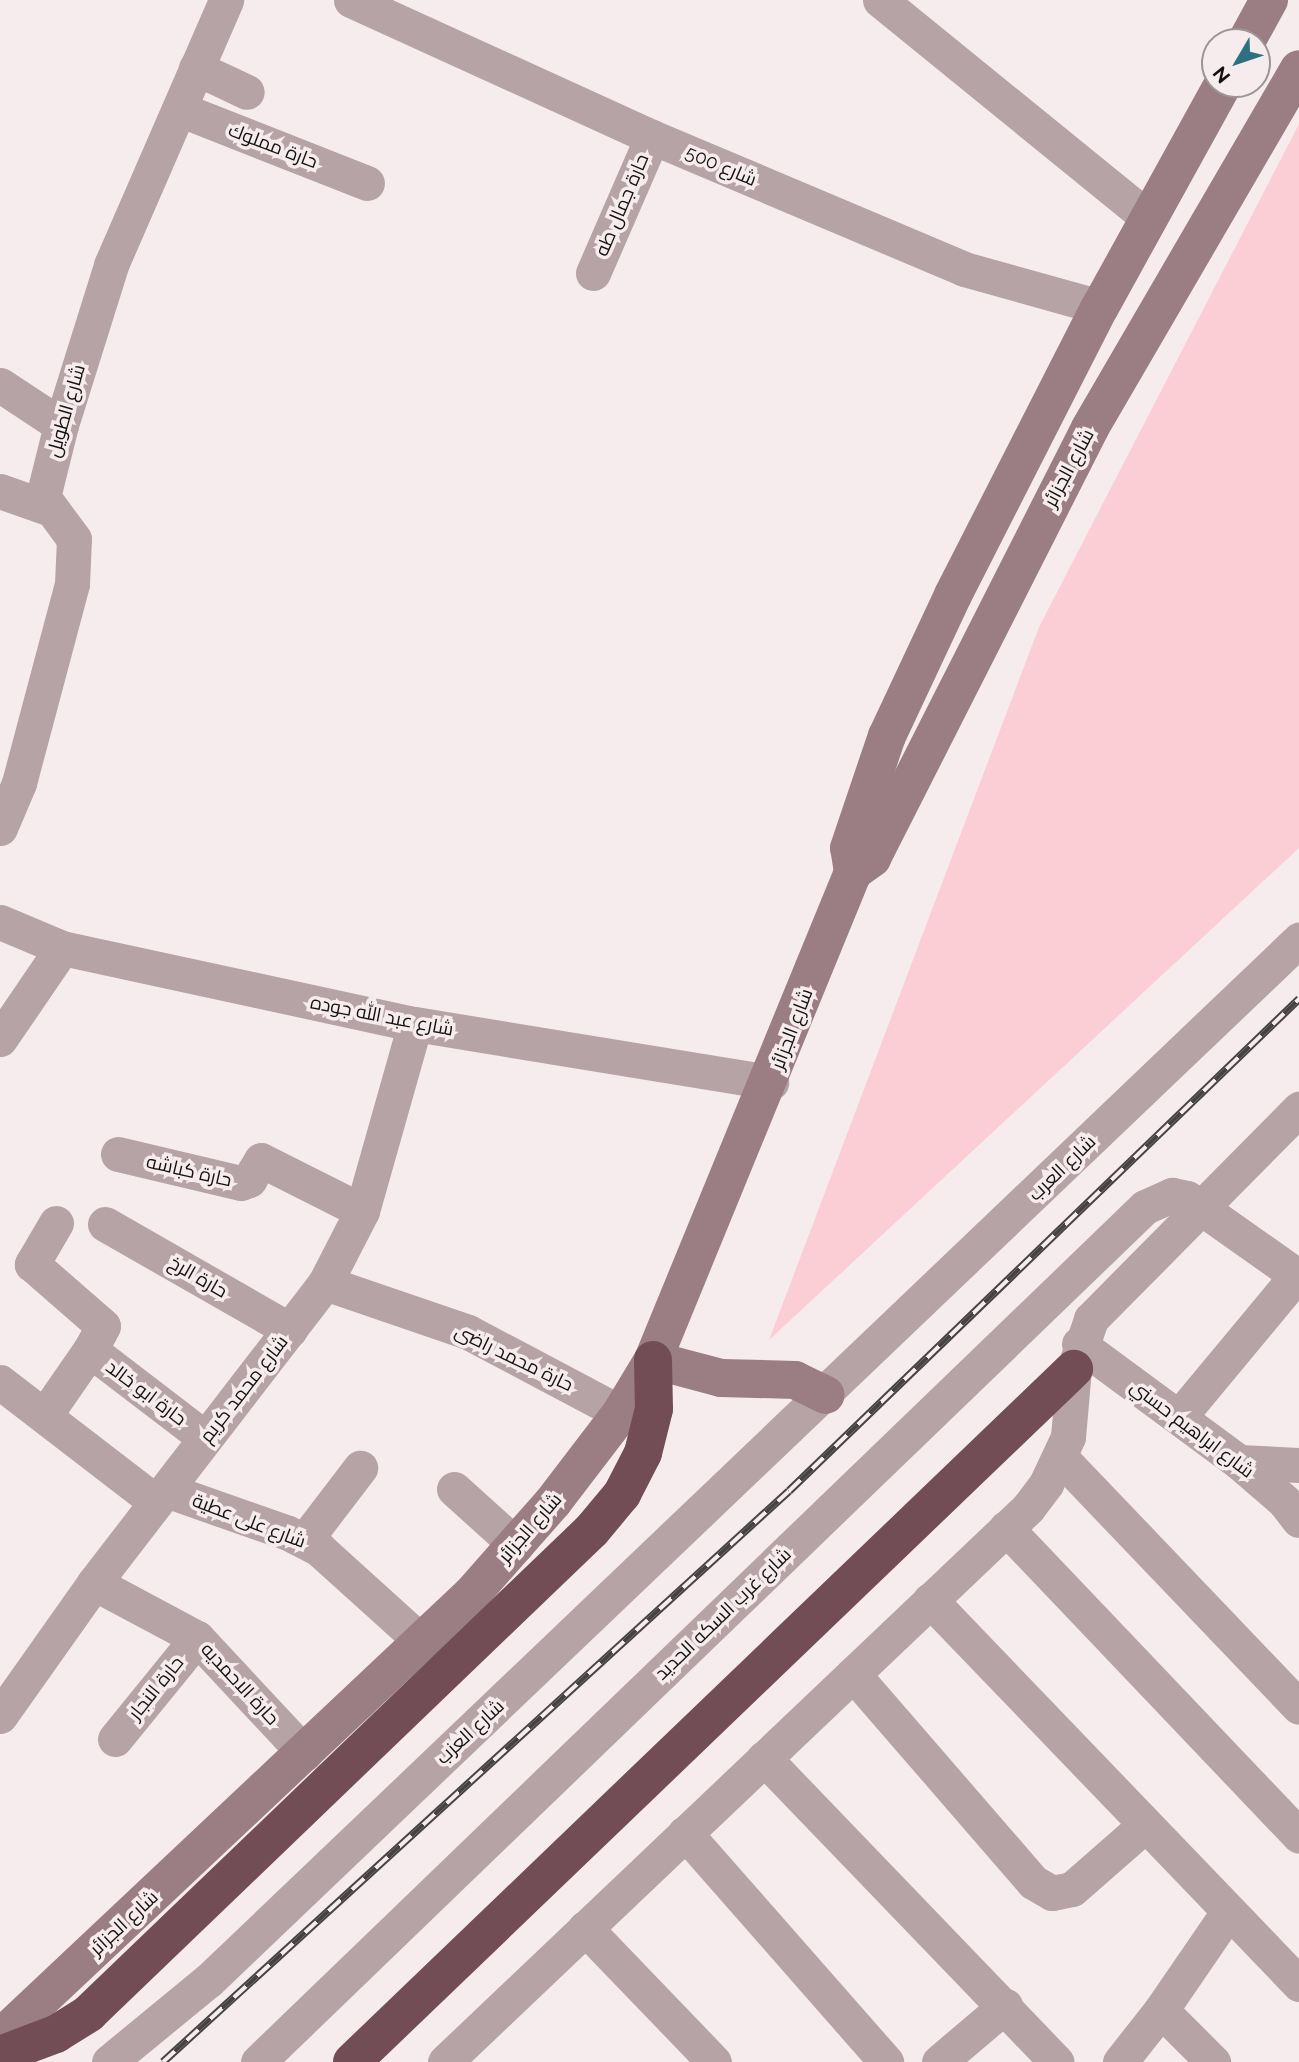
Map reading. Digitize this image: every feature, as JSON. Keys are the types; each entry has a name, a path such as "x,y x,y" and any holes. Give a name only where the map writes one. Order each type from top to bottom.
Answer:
{"highway":[{"path":"352,2062 1077,1357"},
{"path":"0,2055 56,2034 99,2005 592,1530 622,1494 643,1453 654,1409 653,1360"}],"street":[{"name":"شارع الطويل","path":"48,508 43,492 111,265 226,0"},
{"path":"1254,28 1269,0"},
{"path":"884,1 1149,219"},
{"name":"شارع 500","path":"370,4 652,137 964,269 1100,307"},
{"path":"196,68 247,92"},
{"name":"شارع الجزائر","path":"853,872 872,858 1090,428 1299,69"},
{"name":"شارع الجزائر","path":"0,2038 423,1643 516,1545 621,1412 653,1360 771,1082 853,872 849,848 887,736 953,595 1100,307 1215,98"},
{"name":"حارة مملوك","path":"178,109 367,183"},
{"name":"حارة جمال طه","path":"593,273 652,137"},
{"path":"0,385 61,425"},
{"path":"0,491 48,508 60,516 74,539 72,584 9,780 0,828"},
{"name":"شارع عبد الله جوده","path":"0,922 62,948 415,1024 771,1082"},
{"name":"شارع العرب","path":"826,1395 1299,940"},
{"path":"0,1039 62,948"},
{"name":"شارع محمد كريم","path":"0,1716 94,1583 325,1283 362,1211 415,1024"},
{"path":"444,2062 1028,1508 1060,1458 1073,1415 1077,1357 1096,1314 1299,1109"},
{"name":"حارة كباشه","path":"118,1154 241,1183 249,1180 261,1160 362,1211"},
{"name":"شارع غرب السكه الحديد","path":"258,2062 1145,1207 1172,1195 1200,1207 1298,1277"},
{"name":"حارة ابو خالد","path":"56,1223 32,1264 103,1326 90,1350 205,1438"},
{"name":"حارة الرخ","path":"105,1224 290,1330"},
{"path":"1179,1417 1298,1277"},
{"name":"حارة محمد راضى","path":"325,1283 468,1332 621,1412"},
{"path":"45,1415 90,1350"},
{"name":"شارع ابراهيم حسني","path":"1077,1357 1179,1417 1239,1462 1284,1501 1299,1520"},
{"path":"653,1360 721,1378 795,1380 826,1395"},
{"name":"شارع على عطية","path":"4,1394 45,1415 161,1496 305,1541 423,1643"},
{"name":"شارع العزب","path":"109,2062 209,1980 826,1395"},
{"path":"1060,1458 1299,1707"},
{"path":"1239,1462 1299,1465"},
{"path":"305,1541 360,1468"},
{"path":"454,1489 516,1545"},
{"path":"1006,1528 1299,1836"},
{"name":"حارة الاحمديه","path":"94,1583 197,1638 305,1754"},
{"path":"930,1600 1144,1826 1299,1984"},
{"name":"حارة النجار","path":"115,1739 197,1638"},
{"path":"853,1674 1033,1882 1052,1894 1072,1889 1144,1826"},
{"path":"764,1758 1057,2062"},
{"path":"685,1833 886,2062"},
{"path":"1120,2062 1161,2010 1227,1912"},
{"path":"585,1928 713,2062"},
{"path":"939,2062 1005,2006"},
{"path":"1161,2010 1213,2062"}],"shaded area":[{"path":"1299,124 1299,848 769,1340 1039,627"}],"railway":[{"path":"163,2062 789,1491 1299,999"}]}
